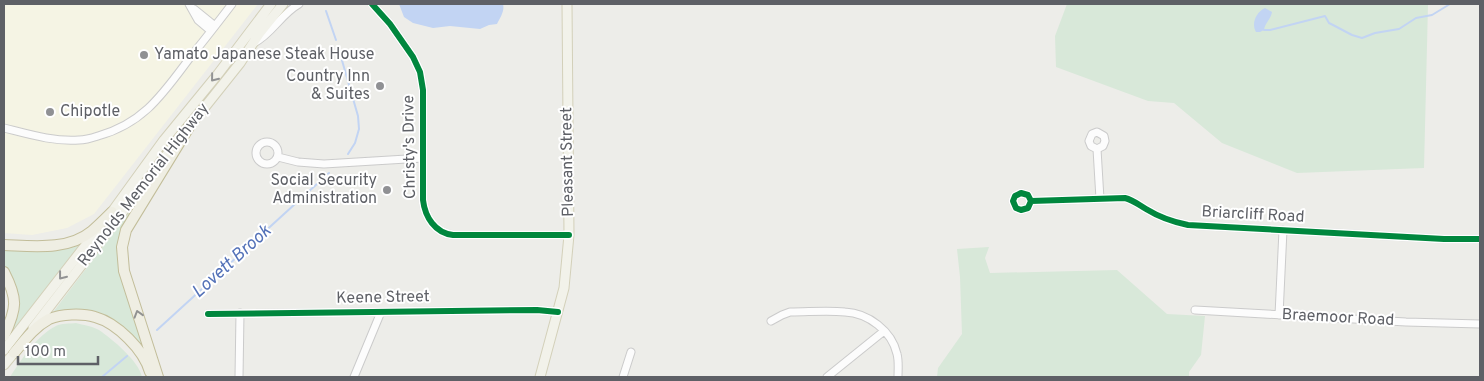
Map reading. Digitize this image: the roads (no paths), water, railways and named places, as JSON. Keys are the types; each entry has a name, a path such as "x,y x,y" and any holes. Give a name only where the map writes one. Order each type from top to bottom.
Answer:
{"highway":[{"path":"158,377 124,271 122,247 126,230 189,127"},
{"path":"4,245 45,246 65,244 80,239 92,232 112,212"},
{"path":"4,272 13,291 15,302 12,320 4,336"},
{"path":"9,352 36,327 51,319 67,315 95,317 107,322 132,342 148,366 151,377"}],"main road":[{"name":"Reynolds Memorial Highway","path":"4,365 9,352 164,140 271,4"},
{"name":"Reynolds Memorial Highway","path":"9,352 189,127 283,4"},
{"name":"Pleasant Street","path":"540,377 566,278 568,235 567,4"}],"street":[{"path":"4,128 42,137 81,140 106,134 126,125 145,112 162,95 232,4"},
{"path":"254,43 264,38 279,19 299,4"},
{"name":"Christy's Drive","path":"372,4 390,24 413,56 420,72 423,90 423,193 425,209 431,222 442,232 456,235 568,235"},
{"path":"190,6 213,29"},
{"path":"1097,149 1100,199"},
{"path":"278,157 298,162 324,164 423,158"},
{"name":"Briarcliff Road","path":"1031,201 1125,198 1131,199 1154,213 1180,224 1444,239 1480,239"},
{"path":"1279,315 1283,230"},
{"name":"Keene Street","path":"208,314 537,310 558,312"},
{"name":"Braemoor Road","path":"1195,310 1406,322 1480,324"},
{"path":"354,377 381,312"},
{"path":"771,321 790,312 857,313 876,323 892,340 897,354 898,377"},
{"path":"239,377 240,313"},
{"path":"827,377 884,331"},
{"path":"623,377 631,352"}],"water":[{"path":"399,4 503,4 503,9 497,24 480,29 450,26 433,28 413,23 404,17"},
{"path":"1265,8 1272,12 1264,30 1256,32 1255,18"}],"waterway":[{"path":"1264,30 1325,16 1329,23 1362,38 1375,33 1399,29 1416,18 1432,15 1450,4"},
{"name":"Lovett Brook","path":"326,11 336,40"},
{"name":"Lovett Brook","path":"339,50 358,116 359,129 355,143 348,154"},
{"name":"Lovett Brook","path":"157,330 329,173"},
{"name":"Lovett Brook","path":"102,377 127,356"}],"place":[{"name":"Yamato Japanese Steak House","path":"144,55"},
{"name":"Country Inn & Suites","path":"380,86"},
{"name":"Chipotle","path":"50,112"},
{"name":"Social Security Administration","path":"387,190"}]}
